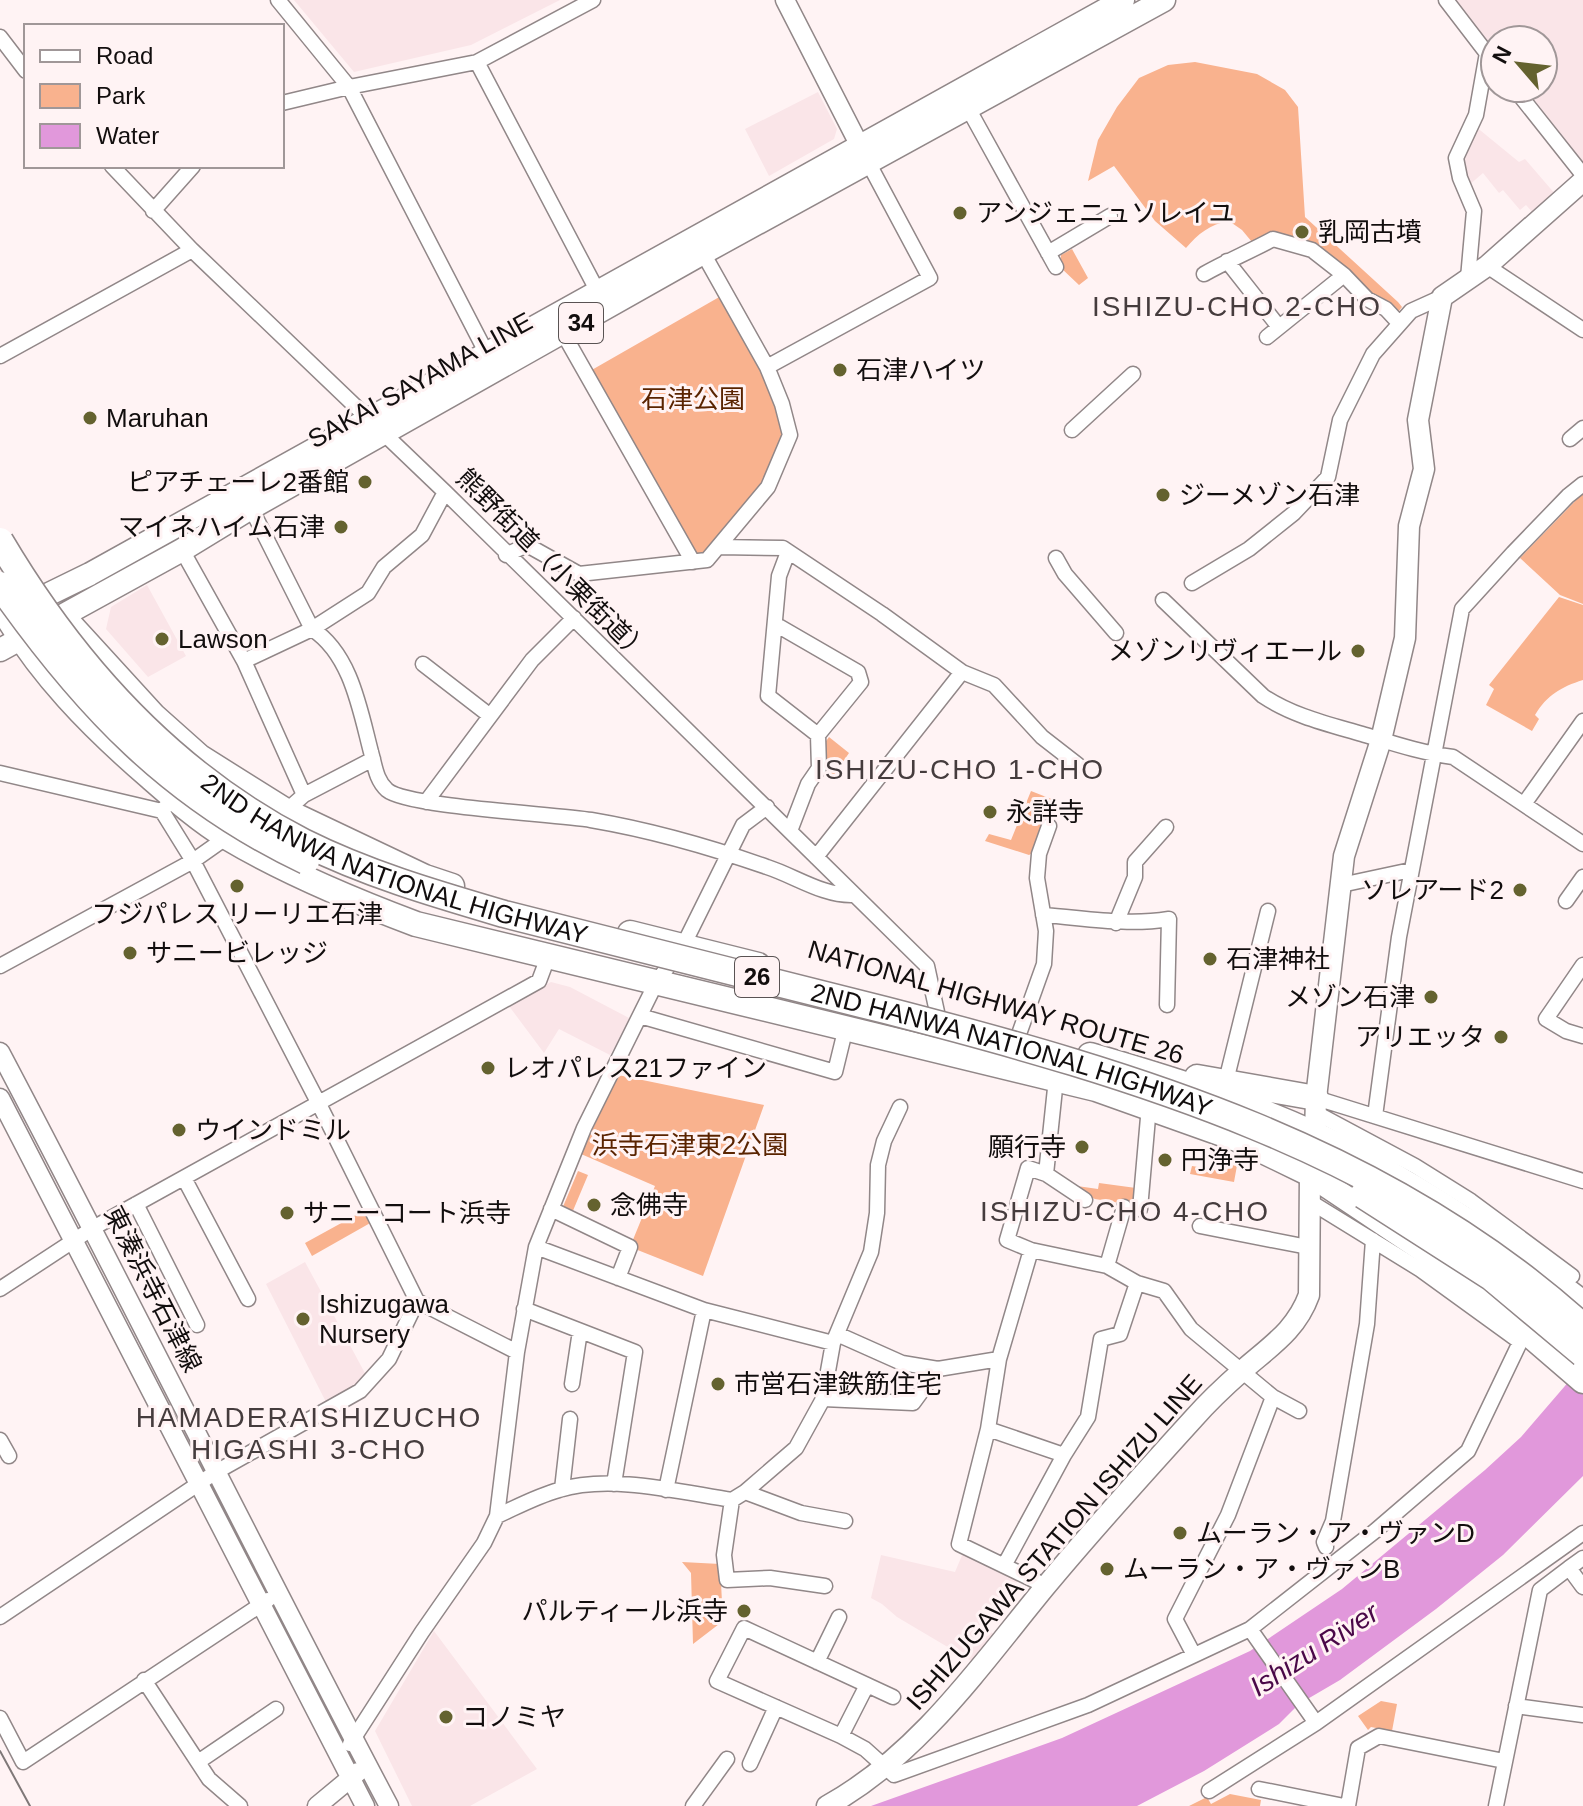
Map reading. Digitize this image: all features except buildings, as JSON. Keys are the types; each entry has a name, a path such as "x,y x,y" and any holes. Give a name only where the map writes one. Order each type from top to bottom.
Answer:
{"highway":[{"name":"NATIONAL HIGHWAY ROUTE 26","path":"0,532 61,615 154,716 200,757 295,803 425,877 470,893 1019,1034 1246,1105 1316,1115 1390,1174 1460,1215 1583,1303"},
{"name":"2ND HANWA NATIONAL HIGHWAY","path":"0,541 73,650 127,711 187,766 302,841 383,875 491,910 1027,1048 1134,1079 1233,1115 1317,1153 1440,1219 1516,1271 1583,1327"},
{"name":"2ND HANWA NATIONAL HIGHWAY","path":"0,585 66,672 115,728 137,748 217,813 255,836 338,877 422,907 1100,1085 1231,1131 1349,1187 1422,1231 1491,1277 1572,1357"},
{"name":"26","path":"6,628 168,804 339,895 416,924 1056,1079 1149,1106 1242,1141 1310,1174 1428,1253 1572,1357 1583,1381"},
{"path":"1131,1067 1226,1081 1316,1115"}],"main road":[{"name":"SAKAI SAYAMA LINE","path":"6,628 61,615 182,550 487,354 598,292 864,154 968,108 1164,0"},
{"name":"SAKAI SAYAMA LINE","path":"6,628 45,596 563,333 703,253 1109,3"},
{"path":"1442,297 1487,266 1583,178"},
{"name":"ISHIZUGAWA STATION ISHIZU LINE","path":"827,1806 866,1784 884,1769 960,1691 1104,1517 1185,1427 1241,1371 1282,1340 1309,1295 1310,1174 1344,856 1381,740 1405,638 1409,526 1424,469 1418,420 1442,297"}],"street":[{"path":"278,0 349,87 487,354"},
{"path":"284,103 477,62 593,0"},
{"path":"767,367 930,278 785,0"},
{"path":"1446,0 1479,43"},
{"path":"0,37 24,68"},
{"path":"477,62 598,292"},
{"path":"1468,278 1474,211 1460,178 1456,158 1479,104"},
{"path":"1526,104 1583,178"},
{"path":"968,108 1052,260 1110,216"},
{"name":"熊野街道（小栗街道）","path":"114,168 192,250 445,492 927,966 937,1012"},
{"path":"153,211 191,168"},
{"path":"1204,274 1273,239 1312,250 1399,323"},
{"path":"0,356 192,250"},
{"path":"506,555 527,545 579,574 707,560 768,487 790,435 782,404 767,367 703,253"},
{"path":"1227,261 1273,332 1344,275"},
{"path":"1487,266 1579,321"},
{"path":"1192,583 1249,549 1294,513 1328,477 1340,420 1356,384 1383,340 1411,311 1442,297"},
{"path":"563,333 693,562"},
{"path":"1072,430 1133,374"},
{"path":"1570,439 1583,428"},
{"path":"1375,1116 1399,937 1462,609 1557,507 1583,484"},
{"path":"244,661 312,629 368,593 384,567 422,535 445,492"},
{"path":"251,508 312,629 325,637 353,685 378,781 391,793 426,802 586,819 642,829 768,867 838,895 853,895"},
{"path":"719,547 783,548 962,672 994,685 1042,737 1078,765"},
{"path":"182,550 244,661 295,803 373,759"},
{"path":"788,552 779,576 768,696 818,735"},
{"path":"1056,558 1065,574 1116,633"},
{"path":"1163,600 1263,696 1299,715 1433,755 1453,757 1583,844"},
{"path":"426,802 532,660 574,618"},
{"path":"775,624 858,672 861,682 818,735 819,768 808,784 790,831"},
{"path":"423,664 489,715"},
{"path":"816,857 962,672"},
{"path":"1524,804 1577,743 1583,721"},
{"path":"0,773 168,804 193,861 417,1301 517,1352"},
{"path":"343,1759 422,1632 484,1543 497,1516 517,1352 536,1247 584,1128 656,983 683,946 743,825 767,807"},
{"path":"1019,1034 1044,964 1046,931 1037,878 1039,854 1049,826"},
{"path":"1116,923 1135,877 1135,862 1166,827"},
{"path":"0,966 193,861 227,837"},
{"path":"1341,885 1411,870"},
{"path":"1566,901 1583,877"},
{"path":"1226,1081 1268,911"},
{"path":"1043,915 1116,923 1169,919 1167,1005"},
{"path":"0,1289 71,1240 539,981 548,957"},
{"path":"1583,965 1546,1019 1566,1031 1583,1036"},
{"path":"640,1016 835,1072 846,1027"},
{"name":"東湊浜寺石津線","path":"0,1052 93,1228 263,1603 365,1806"},
{"path":"1046,1174 1056,1079"},
{"name":"東湊浜寺石津線","path":"0,1098 71,1240 208,1478 280,1594 389,1806"},
{"path":"1140,1209 1149,1106"},
{"path":"497,1516 562,1489 614,1484 732,1500 796,1448 823,1399 835,1339 871,1252 877,1213 878,1165 884,1141 900,1107"},
{"path":"1316,1115 1375,1116 1583,1181"},
{"path":"1316,1115 1415,1166 1471,1201 1574,1279"},
{"path":"1316,1115 1356,1135"},
{"path":"1085,1200 1046,1174 1028,1168 1007,1240 1031,1250 1107,1266 1137,1283 1164,1291 1191,1329 1273,1397 1299,1411"},
{"path":"184,1178 248,1299"},
{"path":"893,1697 744,1628 717,1681 841,1736 865,1749 894,1775 1088,1705 1250,1629 1375,1531 1468,1451 1521,1339 1309,1201"},
{"path":"136,1204 197,1325"},
{"path":"1107,1266 1124,1207"},
{"path":"551,1209 630,1247 618,1278"},
{"path":"1200,1226 1308,1247"},
{"path":"1326,1547 1324,1542 1333,1521 1367,1324 1373,1240"},
{"path":"536,1247 704,1310 835,1339 902,1363 938,1369 999,1359"},
{"path":"1031,1250 999,1359 988,1429 959,1544 1046,1586"},
{"path":"1005,1564 1088,1417 1101,1339 1120,1334 1137,1283"},
{"path":"0,1617 208,1478 360,1391 389,1359 417,1301"},
{"path":"524,1309 635,1352 614,1484"},
{"path":"666,1490 704,1310"},
{"path":"572,1384 580,1331"},
{"path":"823,1399 913,1403 938,1369"},
{"path":"1194,1655 1175,1619 1228,1515 1273,1397"},
{"path":"562,1489 570,1419"},
{"path":"988,1429 1064,1455"},
{"path":"0,1440 9,1456"},
{"path":"745,1492 801,1513 845,1521"},
{"path":"732,1500 724,1555 727,1580 770,1578 825,1586"},
{"path":"1209,1791 1316,1723 1583,1533"},
{"path":"1496,1806 1540,1590 1583,1558"},
{"path":"1569,1568 1583,1587"},
{"path":"0,1718 23,1762 144,1680 280,1594"},
{"path":"817,1662 839,1617"},
{"path":"1250,1629 1316,1723"},
{"path":"144,1680 209,1779 240,1806"},
{"path":"841,1736 867,1685"},
{"path":"1516,1706 1583,1715"},
{"path":"750,1764 776,1707"},
{"path":"198,1762 276,1709"},
{"path":"1259,1789 1346,1806 1358,1748 1379,1736 1504,1761"},
{"path":"693,1806 727,1759"},
{"path":"317,1806 368,1763"}],"shaded area":[{"path":"294,0 560,0 471,45 354,72"},
{"path":"1456,0 1583,0 1583,162 1538,104 1559,104 1559,24 1479,24 1479,29"},
{"path":"818,92 837,129 834,139 769,176 745,129"},
{"path":"1475,126 1519,162 1525,159 1556,195 1534,214 1526,205 1520,210 1503,190 1499,193 1483,173 1468,186 1459,158"},
{"path":"147,585 186,656 148,677 106,629 111,607"},
{"path":"551,982 570,987 631,1019 610,1055 559,1029 544,1053 509,1006"},
{"path":"305,1262 366,1375 350,1389 326,1402 266,1284"},
{"path":"963,1553 1019,1579 987,1624 987,1629 995,1635 973,1662 871,1598 881,1555 955,1572"},
{"path":"434,1631 537,1769 470,1806 412,1806 375,1731"}],"green space":[{"path":"1195,62 1257,74 1285,90 1298,107 1305,217 1398,302 1402,307 1398,312 1387,301 1373,298 1316,246 1273,232 1252,242 1229,221 1205,230 1186,248 1155,221 1114,166 1088,181 1098,140 1139,78 1168,65"},
{"path":"1072,249 1088,278 1079,285 1060,267 1061,255"},
{"name":"石津公園","path":"721,296 764,371 784,433 763,483 704,556 695,556 590,371"},
{"path":"1583,493 1583,604 1560,595 1520,558"},
{"path":"1559,597 1583,605 1583,680 1561,689 1544,702 1535,715 1539,719 1532,731 1486,705 1494,689 1489,685"},
{"path":"829,737 849,753 834,775 825,771 824,744"},
{"path":"1031,791 1054,800 1036,851 1029,855 985,841 989,834 1011,840"},
{"name":"浜寺石津東2公園","path":"618,1075 764,1105 703,1276 630,1247 655,1186 581,1154"},
{"path":"1230,1158 1238,1160 1234,1182 1190,1174 1192,1166 1227,1172"},
{"path":"578,1171 588,1175 572,1213 562,1209"},
{"path":"1099,1183 1136,1188 1134,1203 1095,1199 1070,1185 1098,1189"},
{"path":"365,1210 372,1222 312,1256 305,1243"},
{"path":"682,1562 720,1564 723,1621 693,1644 691,1573"},
{"path":"1381,1701 1397,1704 1392,1731 1371,1727 1368,1730 1358,1716"},
{"path":"1230,1794 1261,1800 1260,1806 1189,1806 1207,1797 1211,1804"}],"water":[{"name":"Ishizu River","path":"1583,1365 1583,1476 1503,1555 1436,1609 1340,1680 1299,1704 1279,1724 1204,1771 1137,1806 871,1806 1062,1738 1250,1651 1342,1589 1485,1470 1521,1437"}],"tram line":[{"path":"0,1751 30,1806"}],"place":[{"name":"アンジェニュソレイユ","path":"960,213"},
{"name":"乳岡古墳","path":"1302,232"},
{"name":"石津ハイツ","path":"840,370"},
{"name":"Maruhan","path":"90,418"},
{"name":"ピアチェーレ2番館","path":"365,482"},
{"name":"ジーメゾン石津","path":"1163,495"},
{"name":"マイネハイム石津","path":"341,527"},
{"name":"Lawson","path":"162,639"},
{"name":"メゾンリヴィエール","path":"1358,651"},
{"name":"永詳寺","path":"990,812"},
{"name":"フジパレス リーリエ石津","path":"237,886"},
{"name":"ソレアード2","path":"1520,890"},
{"name":"サニービレッジ","path":"130,953"},
{"name":"石津神社","path":"1210,959"},
{"name":"メゾン石津","path":"1431,997"},
{"name":"アリエッタ","path":"1501,1037"},
{"name":"レオパレス21ファイン","path":"488,1068"},
{"name":"ウインドミル","path":"179,1130"},
{"name":"願行寺","path":"1082,1147"},
{"name":"円浄寺","path":"1165,1160"},
{"name":"念佛寺","path":"594,1205"},
{"name":"サニーコート浜寺","path":"287,1213"},
{"name":"Ishizugawa Nursery","path":"303,1319"},
{"name":"市営石津鉄筋住宅","path":"718,1384"},
{"name":"ムーラン・ア・ヴァンD","path":"1180,1533"},
{"name":"ムーラン・ア・ヴァンB","path":"1107,1569"},
{"name":"パルティール浜寺","path":"744,1611"},
{"name":"コノミヤ","path":"446,1717"}],"district":[{"name":"ISHIZU-CHO 2-CHO","path":"1237,306"},
{"name":"ISHIZU-CHO 1-CHO","path":"960,769"},
{"name":"ISHIZU-CHO 4-CHO","path":"1125,1211"},
{"name":"HAMADERAISHIZUCHO HIGASHI 3-CHO","path":"309,1433"}]}
